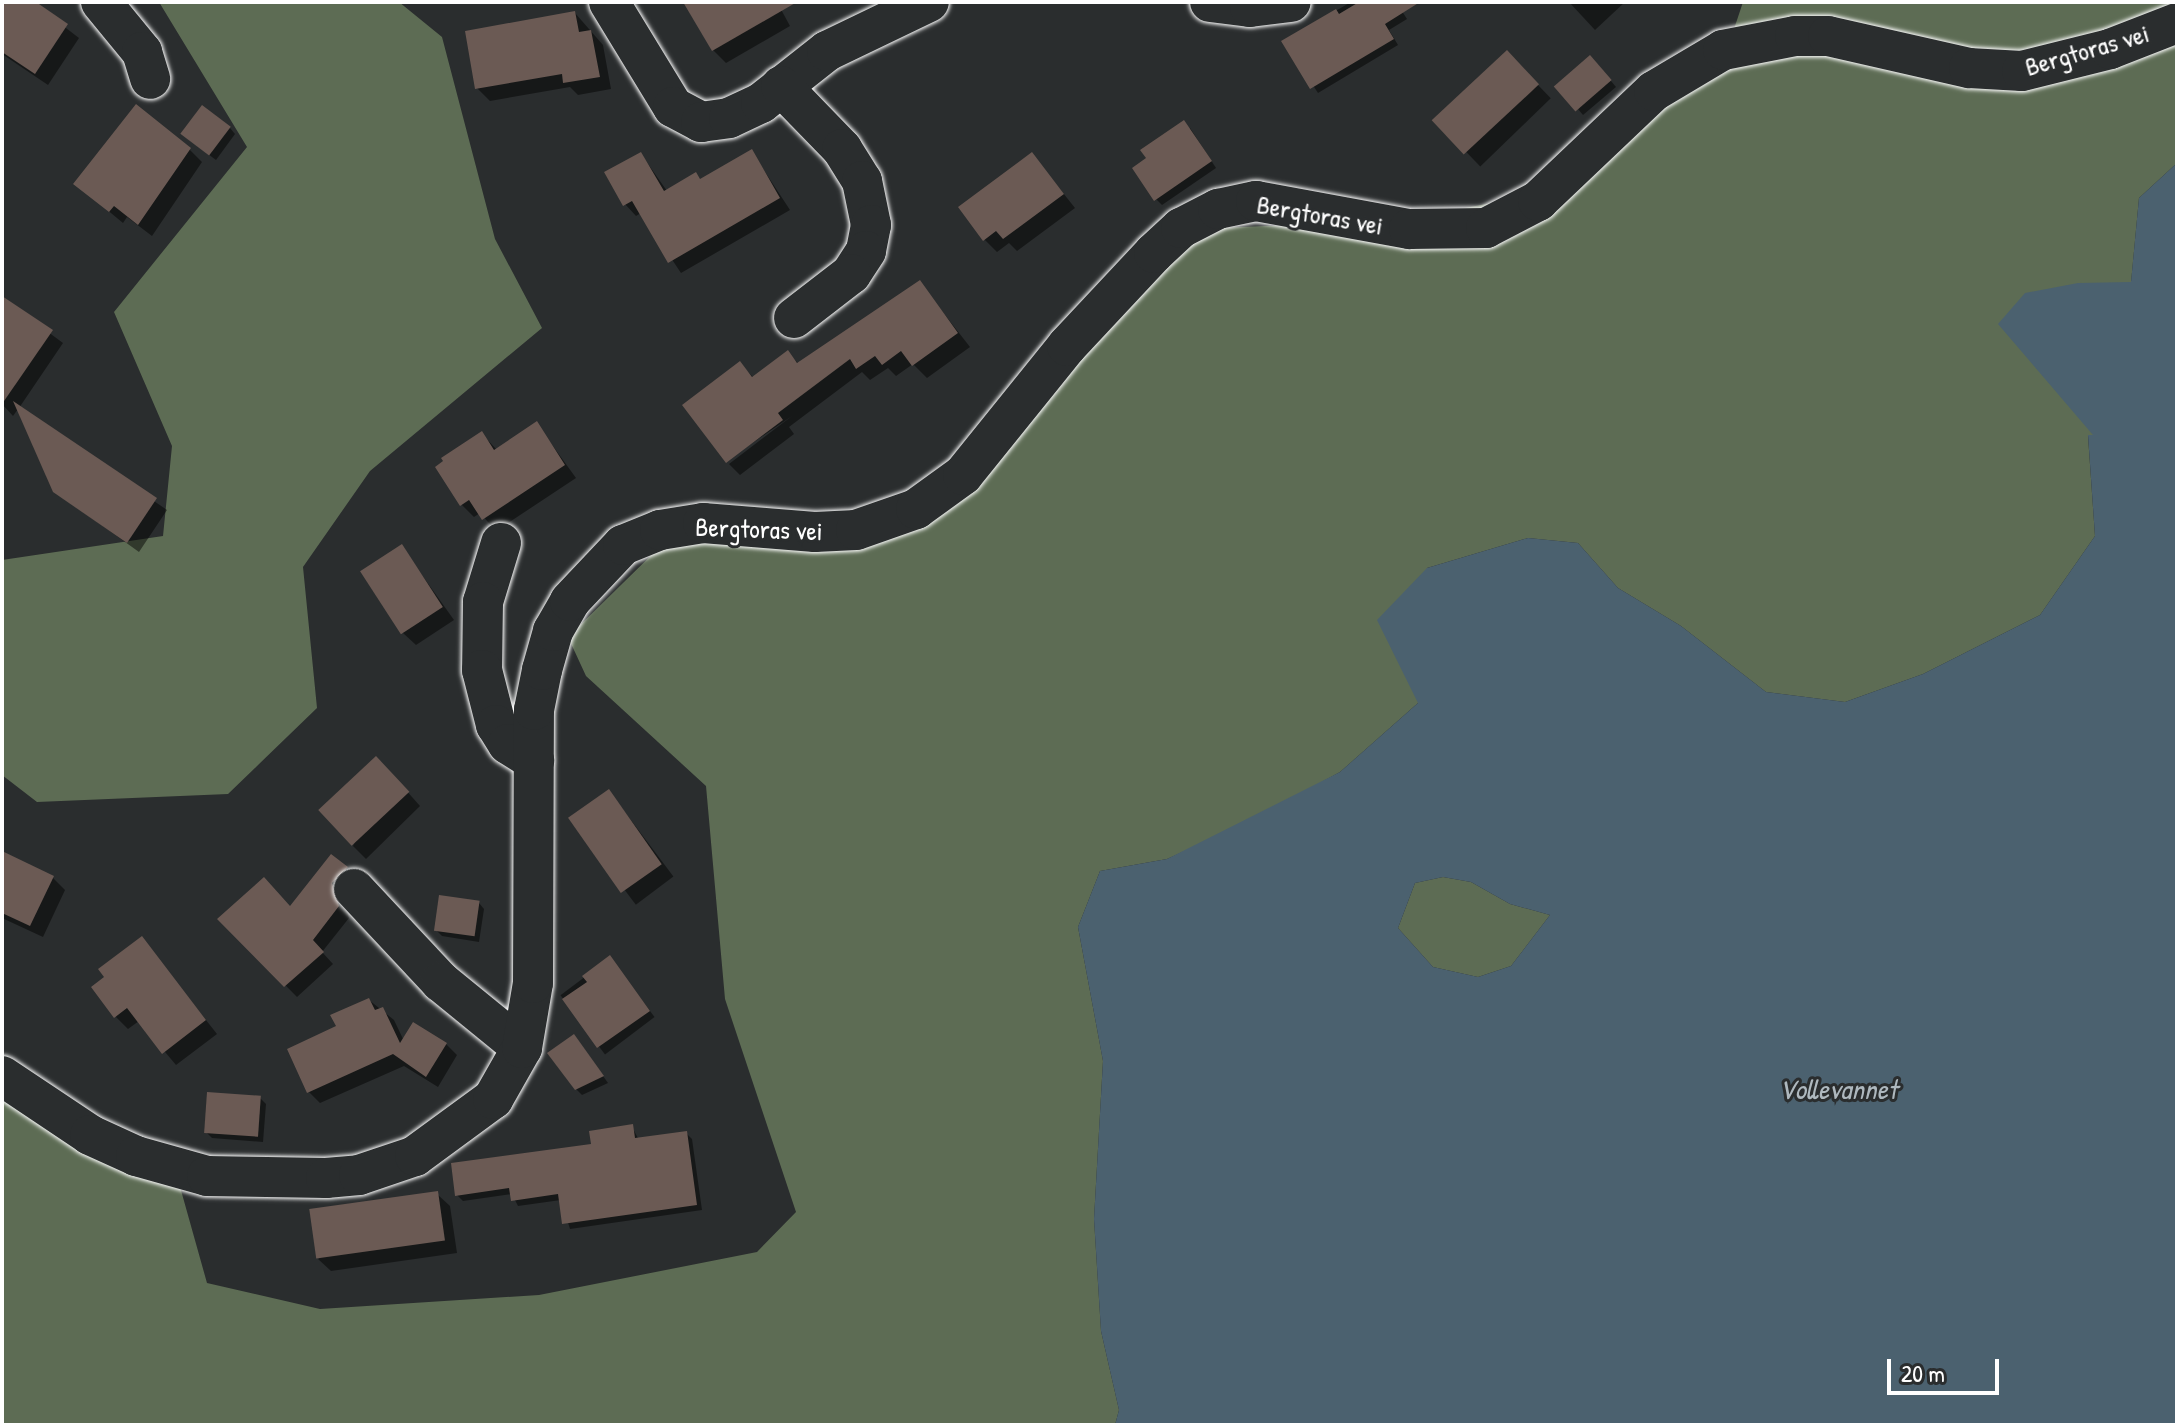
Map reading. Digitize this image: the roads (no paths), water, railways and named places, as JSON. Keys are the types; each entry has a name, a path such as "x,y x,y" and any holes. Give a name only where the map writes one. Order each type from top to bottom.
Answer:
{"street":[{"path":"101,2 142,52 150,79"},
{"path":"609,2 651,79 673,107 688,118 729,118 856,34 929,2"},
{"path":"1210,2 1250,7 1291,2"},
{"name":"Bergtoras vei","path":"2,1076 67,1123 136,1156 207,1176 291,1181 359,1175 415,1156 493,1099 522,1048 533,983 534,710 553,631 570,601 623,545 660,530 703,523 815,532 856,530 916,509 963,475 1067,346 1154,253 1199,217 1256,201 1409,229 1486,228 1538,201 1654,91 1723,50 1795,36 1828,36 1969,68 2022,71 2110,49 2177,23"},
{"path":"781,86 842,149 862,181 871,225 866,251 851,274 794,318"},
{"path":"501,543 483,602 482,670 496,725 508,744 534,760"},
{"path":"354,889 441,982 522,1048"}],"water":[{"name":"Vollevannet","path":"2177,163 2177,1425 1115,1425 1119,1410 1101,1331 1094,1219 1103,1061 1078,927 1100,871 1167,859 1340,772 1418,703 1377,620 1427,568 1528,538 1578,543 1618,588 1681,626 1766,692 1845,702 1923,674 2040,615 2095,536 2088,435 2093,435 1998,324 2025,293 2078,283 2131,282 2139,198","holes":["1443,877 1471,882 1510,904 1550,915 1511,966 1478,977 1433,967 1398,928 1415,883"]}]}
